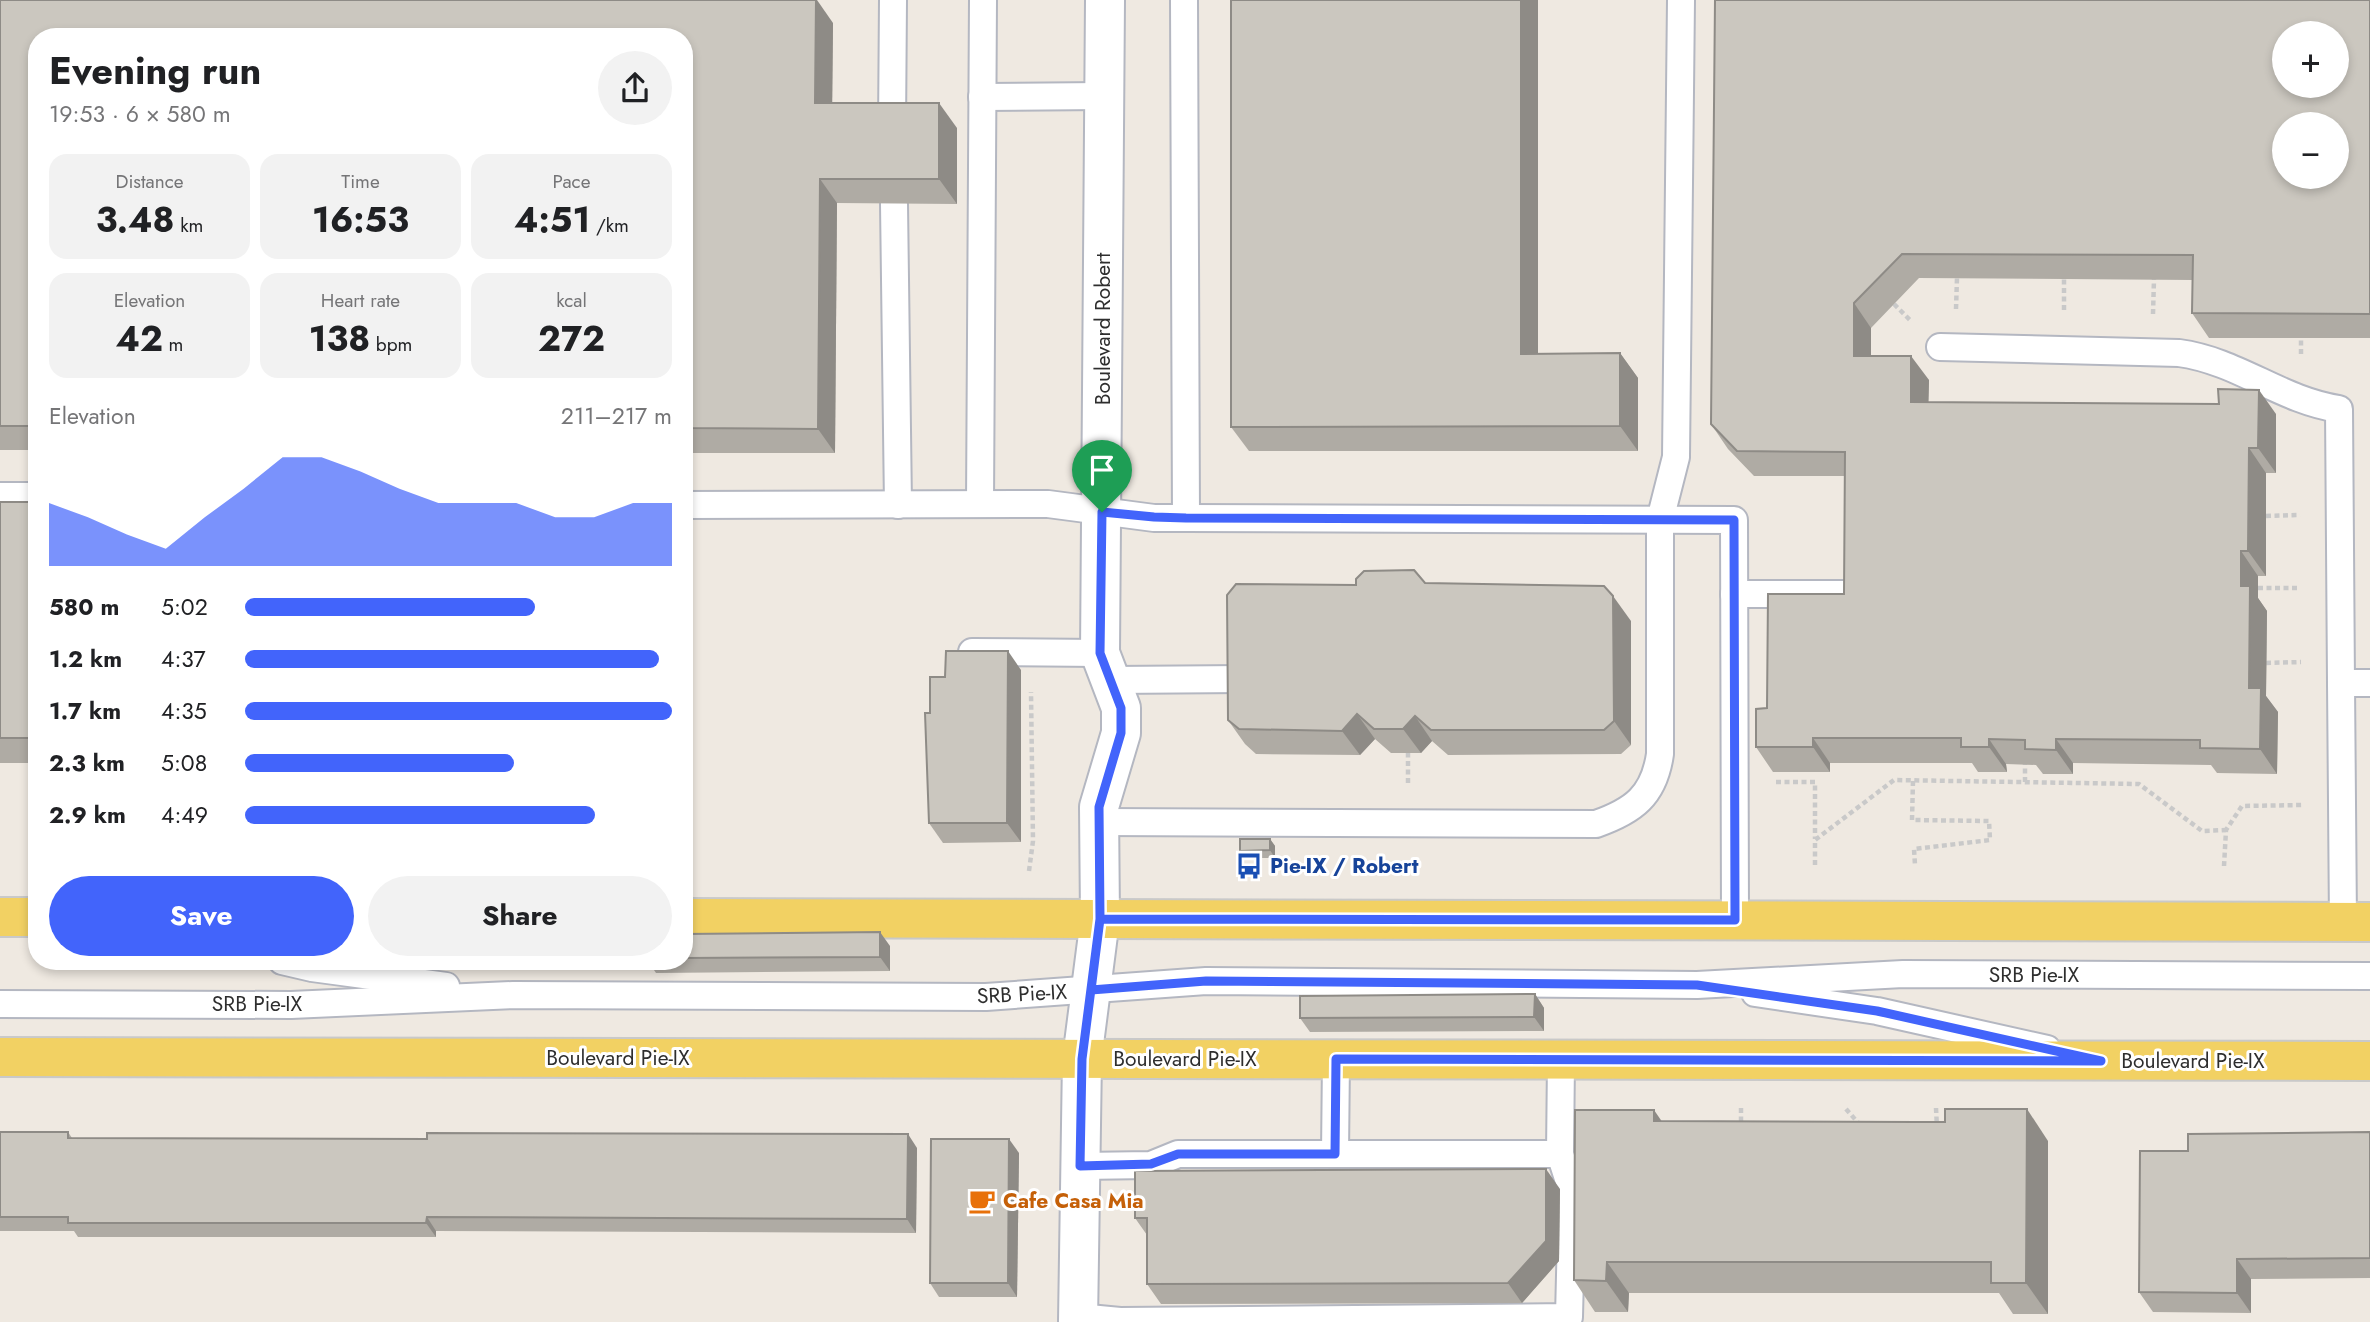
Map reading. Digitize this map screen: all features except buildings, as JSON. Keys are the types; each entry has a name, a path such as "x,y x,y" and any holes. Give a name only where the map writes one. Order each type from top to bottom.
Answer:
{"main road":[{"path":"0,917 28,917"},
{"path":"693,918 2357,922"},
{"name":"Boulevard Pie-IX","path":"0,1058 2370,1061"}],"street":[{"name":"Boulevard Robert","path":"1078,1320 1082,1059 1100,919 1099,807 1121,733 1121,708 1105,667 1102,512 1105,0"}],"lane":[{"path":"892,128 893,0"},
{"path":"980,504 983,0"},
{"path":"1184,0 1186,518"},
{"path":"1100,822 1595,824 1624,812 1646,793 1653,782 1660,754 1660,520 1676,457 1681,0"},
{"path":"982,97 1104,96"},
{"path":"894,204 898,505"},
{"path":"1940,347 2179,353 2202,356 2306,402 2339,409 2341,683 2357,922"},
{"path":"0,496 28,496"},
{"path":"693,505 1048,504 1102,512 1186,518 1734,520 1735,920"},
{"path":"1734,594 1861,594"},
{"path":"965,652 1245,679"},
{"path":"2341,683 2370,683"},
{"name":"SRB Pie-IX","path":"327,970 513,995"},
{"name":"SRB Pie-IX","path":"0,1004 291,1005 513,995 953,997 1206,981 1697,985 1903,974 2370,976"},
{"name":"SRB Pie-IX","path":"1697,985 1877,1011 2101,1061"},
{"path":"1335,1154 1336,1059"},
{"path":"1078,1320 1569,1317 1572,1191 1560,1154 1561,1060"},
{"path":"1080,1166 1151,1164 1178,1154 1560,1154"}],"path":[{"path":"2266,516 2274,516"},
{"path":"2259,588 2276,588"},
{"path":"2266,663 2279,662"},
{"path":"1029,871 1033,841 1031,695"},
{"path":"1408,753 1408,791"},
{"path":"2025,764 2025,782"},
{"path":"1815,840 1894,780 2139,784 2202,831 2226,830"},
{"path":"1913,781 1912,820 1989,821 1990,840 1914,849 1915,865"},
{"path":"1768,782 1815,782 1815,865"},
{"path":"2224,866 2226,830 2242,806 2267,805"},
{"path":"1936,1096 1937,1130"},
{"path":"1843,1105 1866,1130"},
{"path":"1741,1107 1741,1129"}],"place":[{"name":"Pie-IX / Robert","path":"1249,866"},
{"name":"Cafe Casa Mia","path":"982,1201"}],"route":[{"path":"1102,512 1100,653 1121,708 1121,733 1099,807 1100,919 1082,1059 1080,1166 1151,1164 1178,1154 1335,1154 1336,1059 2101,1061 1877,1011 1697,985 1604,982 1206,981 1091,990 1100,919 1735,920 1734,520 1186,518 1102,512"}]}
